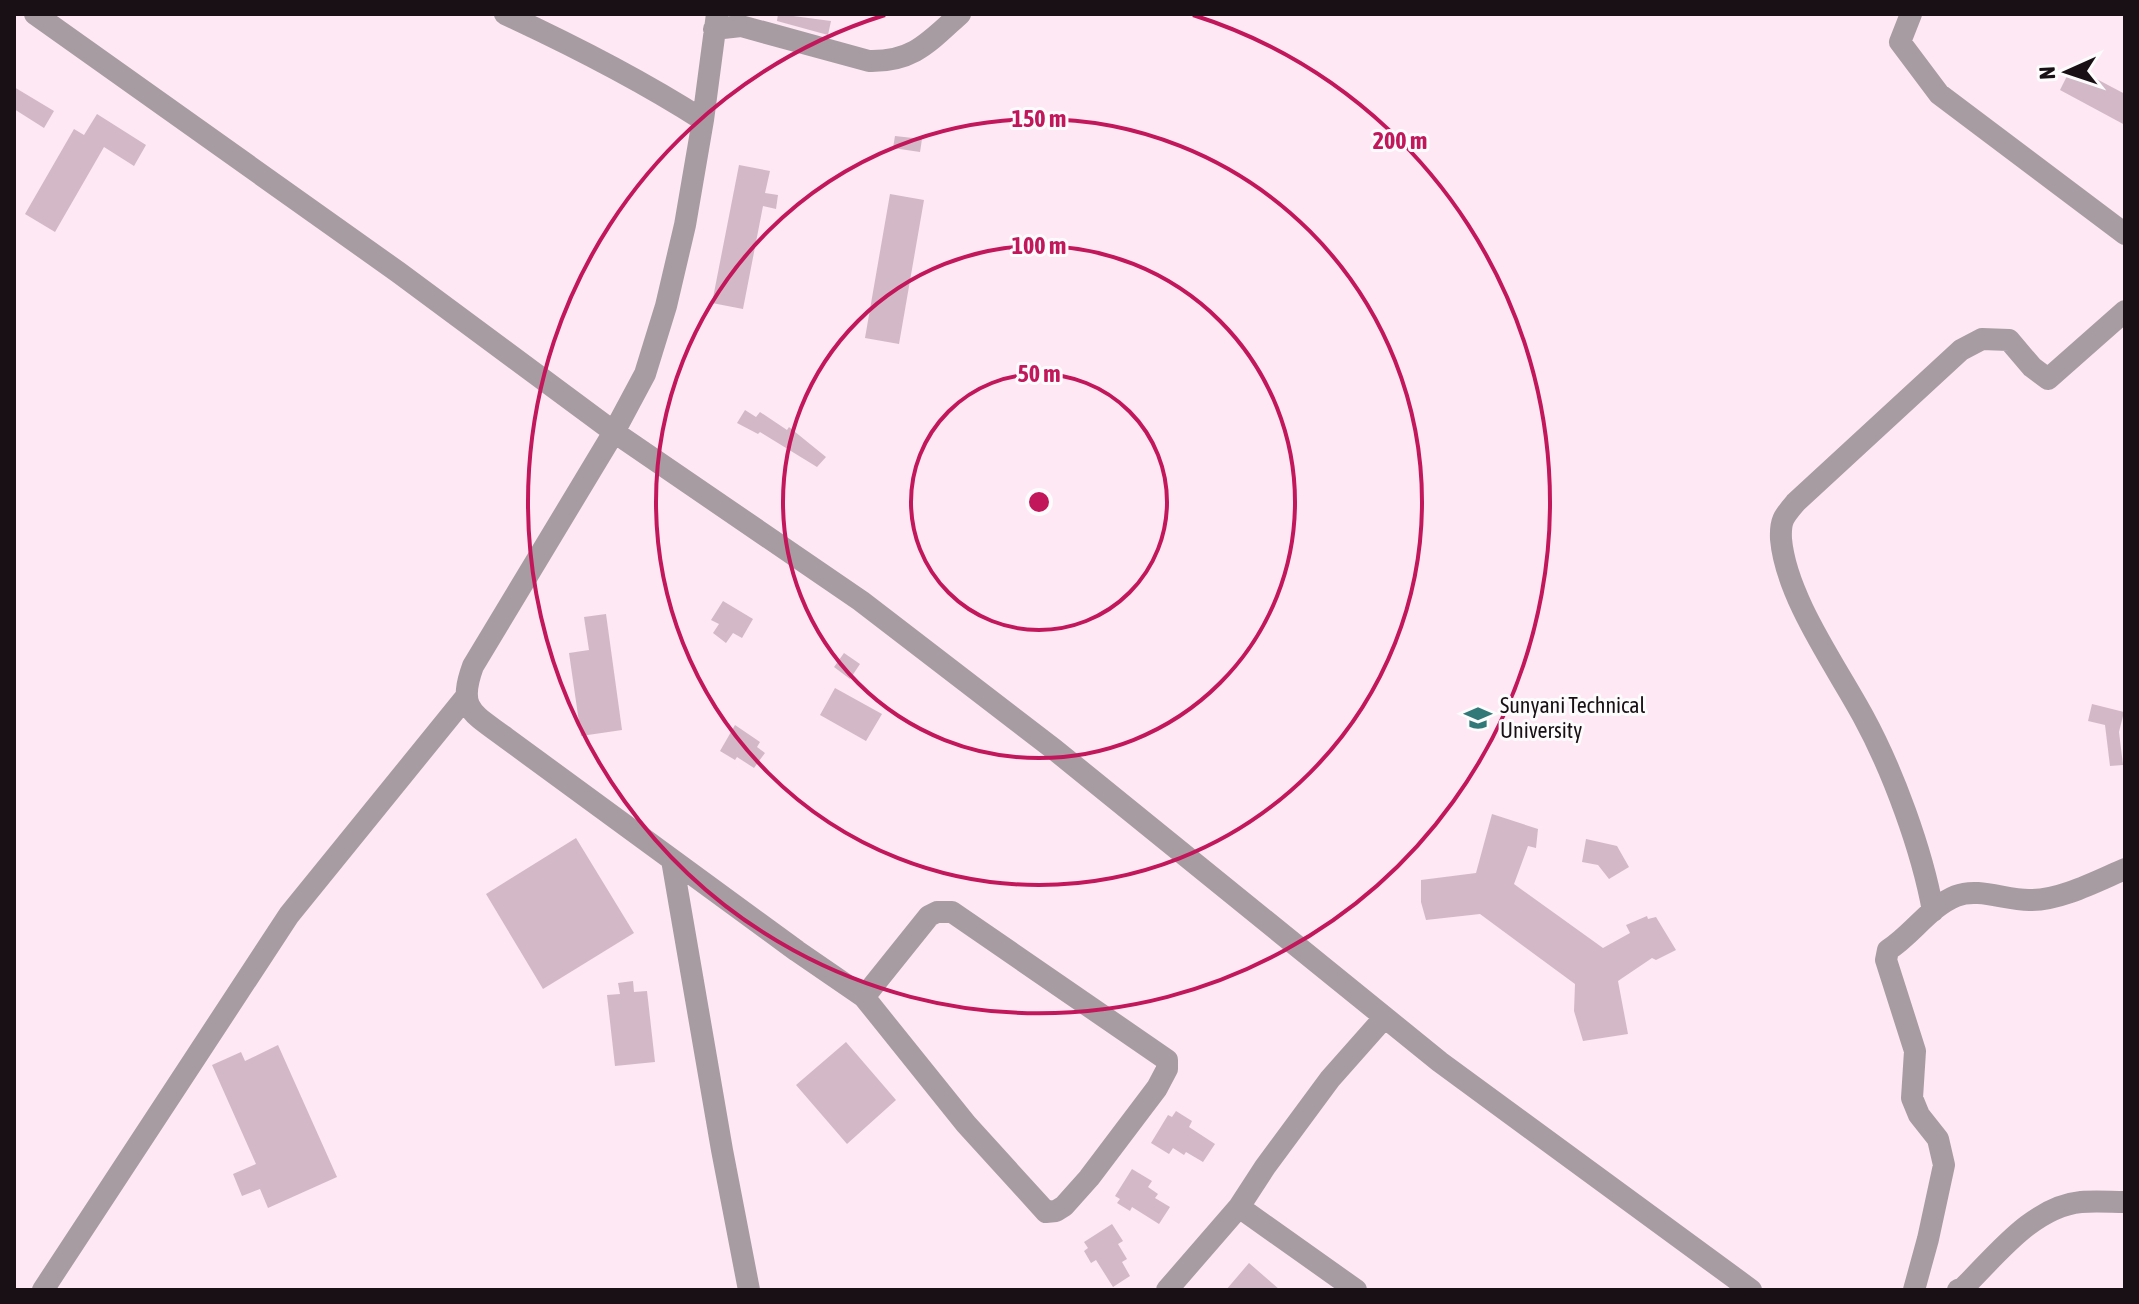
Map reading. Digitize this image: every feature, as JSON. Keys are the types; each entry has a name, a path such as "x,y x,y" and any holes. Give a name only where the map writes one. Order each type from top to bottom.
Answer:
{"street":[{"path":"35,14 398,272 614,432 873,610 1055,750 1384,1018 1751,1290"},
{"path":"505,14 592,54 703,120"},
{"path":"864,997 929,916 937,912 952,912 1167,1060 1167,1069 1150,1098 1089,1178 1064,1206 1046,1212 966,1124 864,997 472,712 465,698 466,685 473,666 614,432 645,374 666,306 685,225 703,120 715,21 869,61 886,61 913,55 960,14"},
{"path":"1911,14 1900,42 1939,94 2125,234"},
{"path":"1933,911 1928,883 1895,785 1864,718 1817,638 1790,576 1781,542 1781,521 1796,502 1961,350 1982,339 2009,340 2032,367 2048,379 2125,311"},
{"path":"43,1290 289,915 465,698"},
{"path":"672,860 749,1290"},
{"path":"1914,1290 1944,1165 1938,1139 1919,1115 1912,1098 1915,1051 1886,960 1888,950 1933,911 1964,894 2042,900 2125,869"},
{"path":"1167,1290 1239,1207 1330,1079 1384,1018"},
{"path":"1958,1290 2042,1215 2079,1202 2125,1202"},
{"path":"1239,1207 1356,1290"}],"building":[{"path":"778,14 831,21 828,35 777,21"},
{"path":"2072,66 2125,94 2125,125 2060,90"},
{"path":"14,87 54,111 44,128 14,109"},
{"path":"97,114 146,145 134,166 104,147 55,232 25,214 74,129 84,135"},
{"path":"895,136 922,139 920,152 893,148"},
{"path":"739,165 770,171 765,193 778,195 776,209 763,206 743,309 712,303"},
{"path":"890,194 924,200 899,344 865,338"},
{"path":"745,410 756,417 760,412 787,430 789,427 826,457 817,467 760,432 758,434 737,423"},
{"path":"723,601 753,619 742,638 733,633 726,643 713,633 719,624 711,620"},
{"path":"606,614 622,730 581,736 569,653 589,650 584,617"},
{"path":"844,653 860,664 850,679 834,667"},
{"path":"835,688 882,714 866,741 820,715"},
{"path":"2092,704 2124,712 2119,732 2123,765 2110,766 2105,725 2088,721"},
{"path":"735,725 760,742 757,747 765,753 754,768 720,751"},
{"path":"1492,814 1538,829 1536,848 1528,846 1514,884 1603,948 1630,933 1626,925 1647,916 1648,919 1656,917 1676,950 1656,960 1652,958 1618,981 1628,1034 1583,1041 1574,1011 1575,984 1480,914 1426,920 1421,902 1421,880 1476,873"},
{"path":"576,838 634,933 543,989 486,894"},
{"path":"1586,839 1617,846 1629,867 1609,879 1598,865 1582,862"},
{"path":"633,981 634,992 647,991 655,1062 615,1066 607,995 620,994 618,983"},
{"path":"846,1042 896,1100 847,1144 796,1085"},
{"path":"278,1045 337,1177 268,1208 260,1189 242,1196 233,1174 256,1164 212,1065 241,1052 245,1061"},
{"path":"1176,1111 1192,1121 1189,1127 1215,1144 1203,1162 1173,1148 1169,1154 1151,1143 1168,1115 1172,1117"},
{"path":"1132,1169 1152,1181 1148,1187 1158,1194 1155,1198 1170,1207 1159,1224 1132,1207 1130,1211 1117,1203 1120,1199 1115,1196"},
{"path":"1112,1224 1123,1241 1118,1244 1127,1259 1122,1262 1130,1276 1113,1287 1096,1260 1091,1263 1084,1251 1088,1248 1084,1242"},
{"path":"1249,1263 1280,1290 1226,1290"}],"place":[{"name":"Sunyani Technical University","path":"1478,718"}]}
